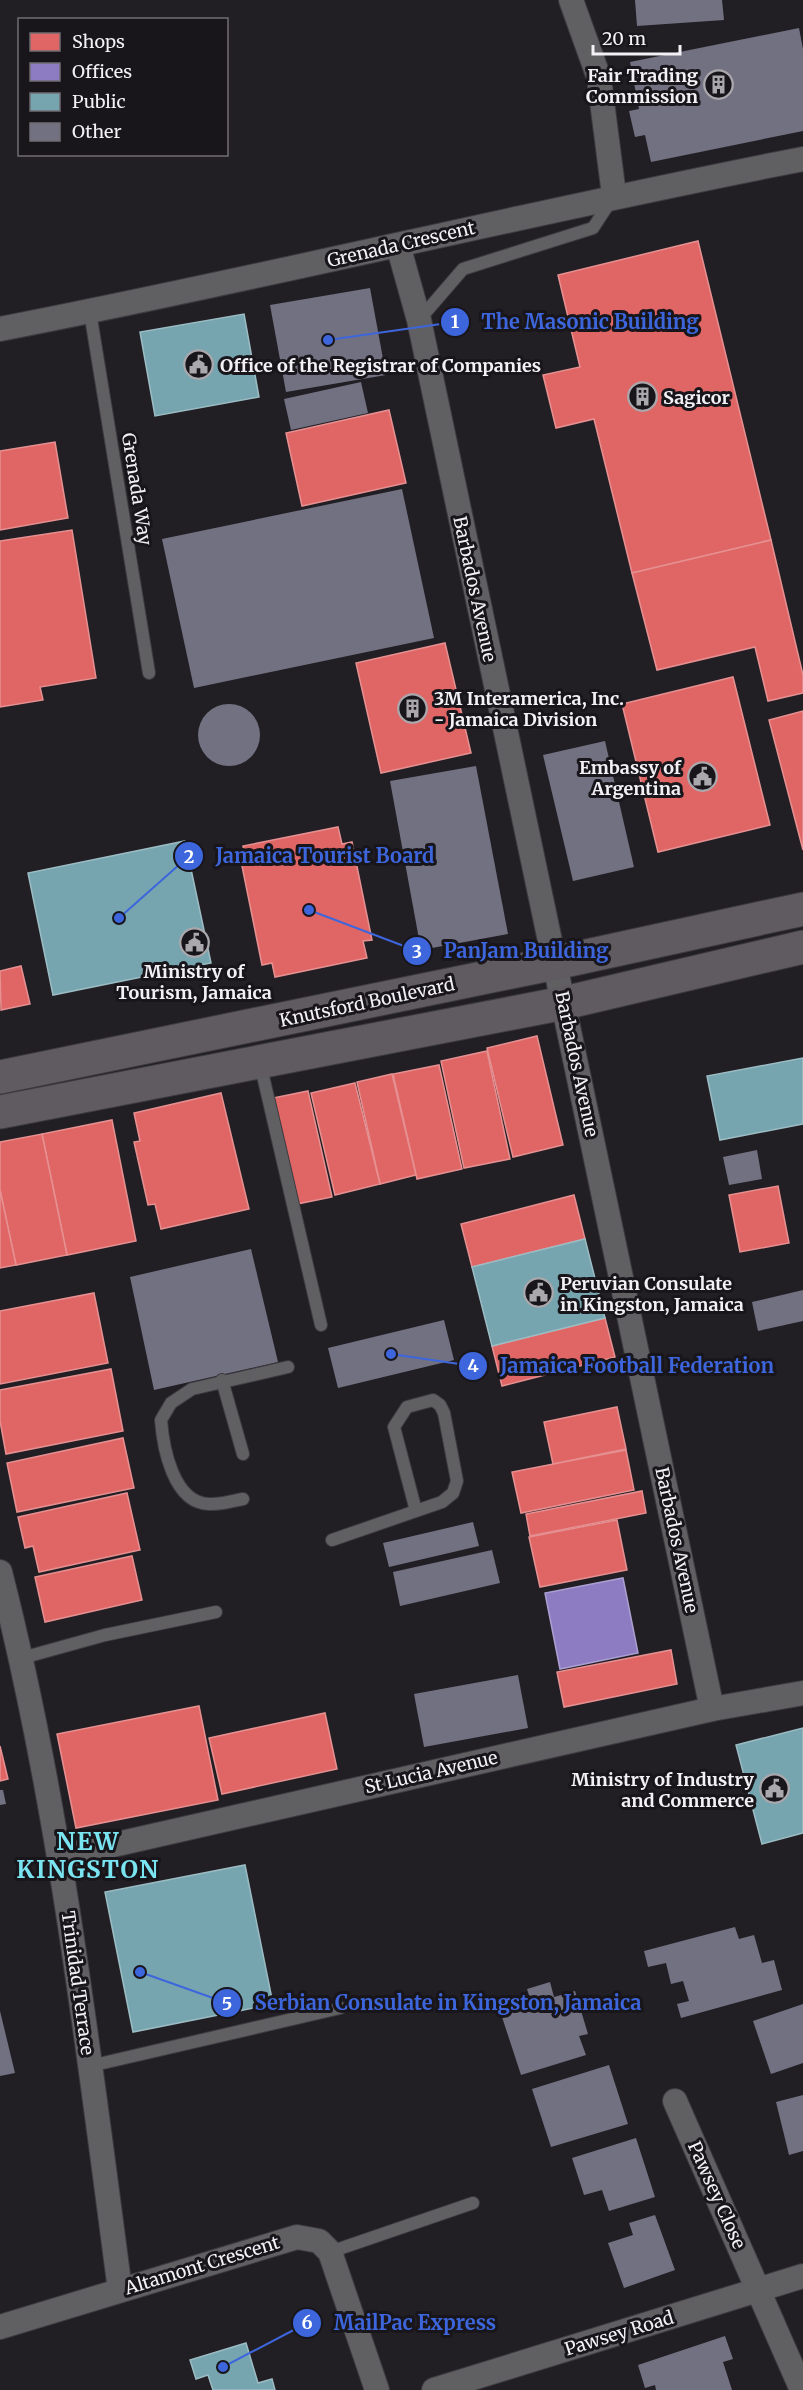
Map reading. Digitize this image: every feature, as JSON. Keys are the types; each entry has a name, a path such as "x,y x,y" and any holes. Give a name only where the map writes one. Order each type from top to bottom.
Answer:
{"main road":[{"name":"Knutsford Boulevard","path":"0,1077 555,963 803,909"},
{"name":"Knutsford Boulevard","path":"0,1112 564,1004 803,947"}],"street":[{"path":"571,0 598,78 614,195"},
{"name":"Grenada Crescent","path":"0,329 90,312 398,245 614,195 803,159"},
{"name":"Barbados Avenue","path":"398,245 419,320 712,1709"},
{"name":"Trinidad Terrace","path":"0,1572 22,1658 60,1857 120,2290"},
{"name":"St Lucia Avenue","path":"60,1857 712,1709 803,1693"},
{"name":"Pawsey Close","path":"675,2101 802,2390"},
{"name":"Altamont Crescent","path":"0,2327 297,2236 319,2241 330,2252"},
{"path":"330,2252 377,2390"},
{"name":"Pawsey Road","path":"435,2390 803,2276"}],"lane":[{"path":"419,320 463,269 593,228 614,195"},
{"name":"Grenada Way","path":"90,312 149,673"},
{"path":"260,1062 321,1325"},
{"path":"243,1499 207,1504 188,1496 174,1476 162,1435 161,1419 171,1403 192,1389 222,1380 288,1367"},
{"path":"222,1380 243,1454"},
{"path":"332,1540 416,1511 442,1502 453,1493 457,1481 444,1413 441,1405 433,1400 406,1407 394,1427 416,1511"},
{"path":"22,1658 105,1635 216,1612"},
{"path":"90,2066 340,2008"},
{"path":"330,2252 473,2203"}],"building: Shops":[{"name":"Sagicor","path":"698,241 771,540 632,573 594,419 556,428 543,375 580,367 558,275"},
{"path":"389,410 406,483 302,506 286,433"},
{"path":"55,442 68,518 0,530 0,451"},
{"path":"72,530 96,678 40,687 43,700 0,707 0,541"},
{"path":"771,540 803,675 803,693 768,701 755,647 657,670 632,573"},
{"name":"3M Interamerica, Inc. - Jamaica Division","path":"445,643 471,753 381,773 356,663"},
{"path":"733,677 770,825 658,852 622,704"},
{"path":"803,711 803,850 769,720"},
{"path":"338,827 342,844 352,842 372,940 363,941 367,958 275,977 272,963 262,965 241,861 246,860 243,846"},
{"path":"21,966 30,1004 1,1010 0,971"},
{"path":"537,1036 563,1145 513,1157 487,1048"},
{"path":"487,1051 510,1159 464,1168 441,1061"},
{"path":"439,1065 462,1169 417,1179 393,1074"},
{"path":"392,1074 416,1175 380,1184 357,1082"},
{"path":"355,1083 380,1184 335,1195 311,1093"},
{"path":"308,1091 332,1197 297,1204 273,1098"},
{"path":"221,1093 249,1209 161,1229 155,1204 148,1205 134,1142 140,1141 134,1113"},
{"path":"112,1120 136,1241 67,1255 42,1134"},
{"path":"42,1134 67,1255 16,1265 0,1190 0,1142"},
{"path":"778,1186 789,1243 740,1252 729,1195"},
{"path":"0,1190 16,1265 0,1268"},
{"path":"574,1195 585,1239 472,1267 461,1224"},
{"path":"94,1293 108,1363 0,1384 0,1311"},
{"path":"605,1318 615,1357 502,1386 492,1346"},
{"path":"111,1369 123,1431 6,1454 0,1421 0,1390"},
{"path":"617,1407 626,1449 553,1464 544,1422"},
{"path":"123,1438 134,1488 17,1512 7,1463"},
{"path":"626,1450 634,1490 521,1513 512,1472"},
{"path":"642,1491 646,1513 530,1536 526,1514"},
{"path":"127,1493 140,1550 39,1572 33,1546 25,1548 18,1517"},
{"path":"617,1520 627,1570 540,1587 529,1537"},
{"path":"132,1556 142,1600 45,1622 35,1577"},
{"path":"671,1650 677,1684 564,1707 557,1672"},
{"path":"199,1706 218,1800 76,1828 57,1734"},
{"path":"325,1713 337,1769 222,1794 209,1738"},
{"path":"0,1746 8,1779 0,1781"}],"building: Offices":[{"path":"623,1578 638,1653 560,1669 545,1593"}],"building: Public":[{"name":"Office of the Registrar of Companies","path":"244,314 259,397 155,416 140,332"},
{"path":"185,841 211,963 53,995 28,873"},
{"path":"803,1058 803,1124 720,1140 707,1076"},
{"name":"Peruvian Consulate in Kingston, Jamaica","path":"585,1239 605,1318 492,1346 472,1267"},
{"name":"Ministry of Industry and Commerce","path":"803,1728 803,1833 762,1844 736,1745"},
{"path":"245,1865 273,2004 133,2032 105,1892"},
{"path":"246,2343 258,2383 272,2379 275,2390 213,2390 208,2375 196,2379 190,2360"}],"building: Other":[{"path":"635,0 722,0 724,20 637,26"},
{"name":"Fair Trading Commission","path":"799,28 803,49 803,131 651,162 645,135 635,137 629,111 639,109 630,62"},
{"path":"370,288 386,375 286,392 270,305"},
{"path":"361,382 368,413 291,430 284,399"},
{"path":"402,489 434,638 194,688 162,539"},
{"path":"223,704 235,704 251,713 258,723 260,735 258,747 251,757 235,766 223,766 212,761 203,752 198,741 198,729 203,718 212,709"},
{"path":"605,741 634,867 573,881 543,755"},
{"path":"476,766 508,934 421,950 390,781"},
{"path":"757,1150 762,1179 729,1185 723,1157"},
{"path":"251,1249 278,1362 154,1390 130,1277"},
{"path":"803,1290 803,1321 758,1331 752,1302"},
{"path":"444,1320 454,1360 338,1388 328,1348"},
{"path":"473,1522 479,1546 389,1567 383,1543"},
{"path":"492,1550 500,1583 400,1606 393,1572"},
{"path":"518,1675 528,1728 424,1747 414,1694"},
{"path":"0,1790 3,1790 6,1804 0,1805"},
{"path":"735,1927 739,1939 754,1935 762,1963 774,1960 782,1990 681,2018 677,2004 689,2001 683,1981 671,1984 666,1963 648,1967 644,1951"},
{"path":"550,1982 554,1997 575,1991 588,2034 579,2036 586,2055 521,2075 501,2014 532,2004 527,1989"},
{"path":"803,2004 803,2063 771,2074 753,2021"},
{"path":"0,2011 15,2073 0,2076"},
{"path":"609,2065 628,2124 551,2147 532,2089"},
{"path":"803,2095 803,2151 789,2155 776,2102"},
{"path":"636,2138 655,2197 609,2211 602,2190 584,2195 572,2158"},
{"path":"655,2215 675,2270 624,2288 608,2243 633,2235 629,2223"},
{"path":"725,2336 733,2359 723,2362 732,2390 656,2390 655,2385 645,2388 638,2365"}],"place":[{"name":"Fair Trading Commission","path":"719,85"},
{"name":"The Masonic Building","path":"328,340"},
{"name":"Office of the Registrar of Companies","path":"199,365"},
{"name":"Sagicor","path":"642,397"},
{"name":"3M Interamerica, Inc. - Jamaica Division","path":"413,708"},
{"name":"Embassy of Argentina","path":"702,777"},
{"name":"PanJam Building","path":"309,910"},
{"name":"Jamaica Tourist Board","path":"119,918"},
{"name":"Ministry of Tourism, Jamaica","path":"194,942"},
{"name":"Peruvian Consulate in Kingston, Jamaica","path":"539,1293"},
{"name":"Jamaica Football Federation","path":"391,1354"},
{"name":"Ministry of Industry and Commerce","path":"775,1789"},
{"name":"Serbian Consulate in Kingston, Jamaica","path":"140,1972"},
{"name":"MailPac Express","path":"223,2367"}],"district":[{"name":"NEW KINGSTON","path":"88,1855"}]}
